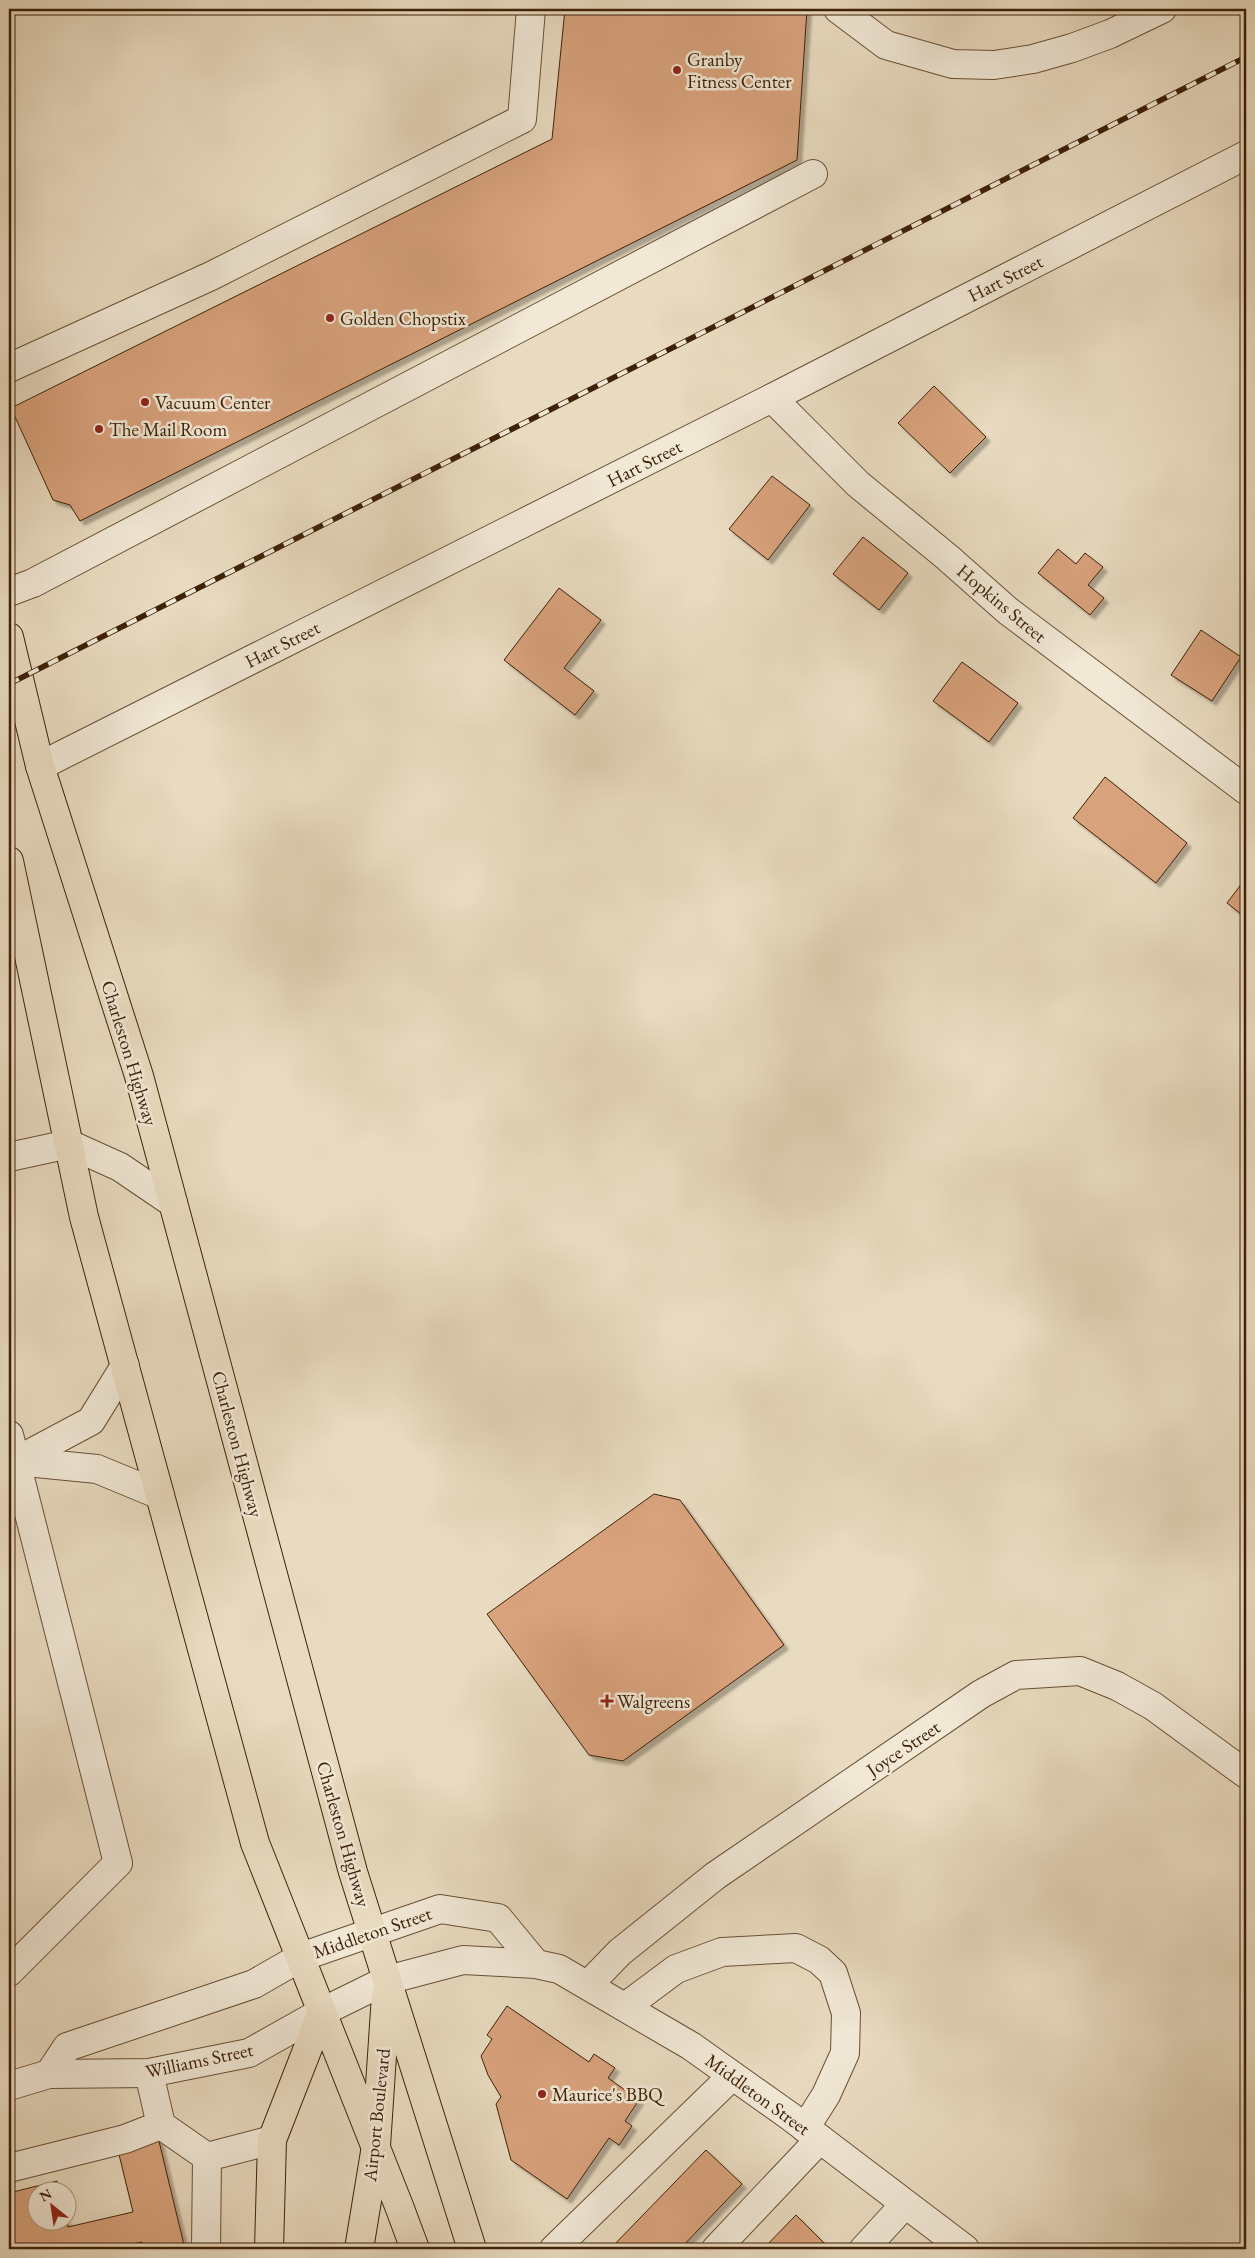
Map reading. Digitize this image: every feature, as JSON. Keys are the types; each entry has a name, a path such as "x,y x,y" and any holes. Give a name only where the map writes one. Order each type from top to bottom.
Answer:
{"main road":[{"name":"Charleston Highway","path":"9,637 40,766 138,1076 353,1872 472,2249"},
{"path":"9,861 84,1217 255,1844 376,2146 415,2249"},
{"name":"Airport Boulevard","path":"359,2249 376,2146 387,1980"},
{"path":"268,2249 272,2140 322,2012"}],"street":[{"path":"9,368 211,276 522,120 531,9"},
{"path":"838,9 886,45 953,64 994,65 1033,59 1072,48 1110,34 1162,9"},
{"name":"Hart Street","path":"40,766 772,398 1246,155"},
{"path":"9,592 33,583 813,174"},
{"name":"Hopkins Street","path":"772,398 858,484 947,557 1008,611 1246,790"},
{"path":"9,1157 69,1144 120,1167 173,1203"},
{"path":"16,1461 91,1421 125,1366"},
{"path":"9,1435 118,1863 9,1972"},
{"path":"16,1461 97,1469 160,1495"},
{"name":"Joyce Street","path":"588,1985 620,1952 716,1876 981,1694 1016,1675 1080,1671 1117,1686 1152,1706 1246,1774"},
{"name":"Middleton Street","path":"49,2074 67,2048 254,1984 301,1957 440,1909 498,1918 536,1964"},
{"path":"625,2007 676,1969 722,1952 796,1948 819,1960 833,1973 846,2013 845,2053 826,2094 813,2134 716,2249"},
{"name":"Middleton Street","path":"285,2033 322,2012 387,1980 462,1960 536,1964 559,1969 691,2046 813,2134 965,2249"},
{"name":"Williams Street","path":"9,2086 49,2074 149,2073 249,2053 285,2033"},
{"path":"149,2073 162,2125 207,2157"},
{"path":"554,2249 732,2076"},
{"path":"9,2168 125,2139 162,2125"},
{"path":"207,2157 272,2140"},
{"path":"206,2249 207,2157"},
{"path":"864,2249 905,2204"}],"building":[{"path":"565,9 807,9 797,160 80,521 70,505 53,500 11,408 552,139"},
{"path":"934,386 986,437 950,473 898,423"},
{"path":"772,476 810,505 768,560 729,529"},
{"path":"863,537 908,573 879,610 833,574"},
{"path":"1058,549 1076,564 1085,553 1103,567 1088,585 1104,598 1090,615 1038,573"},
{"path":"559,588 601,620 564,668 594,691 575,715 504,660"},
{"path":"1201,630 1241,657 1212,701 1171,675"},
{"path":"962,662 1018,703 989,742 933,701"},
{"path":"1105,777 1187,843 1156,883 1073,818"},
{"path":"1246,878 1246,918 1227,903"},
{"name":"Walgreens","path":"654,1494 680,1500 784,1645 623,1761 589,1755 487,1614"},
{"path":"507,2006 589,2062 594,2054 615,2068 608,2078 639,2100 625,2121 632,2126 619,2145 609,2138 567,2199 511,2160 496,2104 501,2097 488,2075 481,2056 492,2039 487,2035"},
{"path":"157,2133 185,2249 144,2249 142,2242 112,2249 16,2249 9,2218 9,2193 28,2188 28,2230 78,2230 78,2225 133,2212 116,2142"},
{"path":"706,2150 742,2184 680,2249 610,2249"},
{"path":"796,2215 829,2248 763,2249"}],"railway":[{"path":"9,684 1246,57"}],"place":[{"name":"Granby Fitness Center","path":"677,70"},
{"name":"Golden Chopstix","path":"330,318"},
{"name":"Vacuum Center","path":"145,402"},
{"name":"The Mail Room","path":"99,429"},
{"name":"Walgreens","path":"607,1701"},
{"name":"Maurice's BBQ","path":"542,2094"}]}
